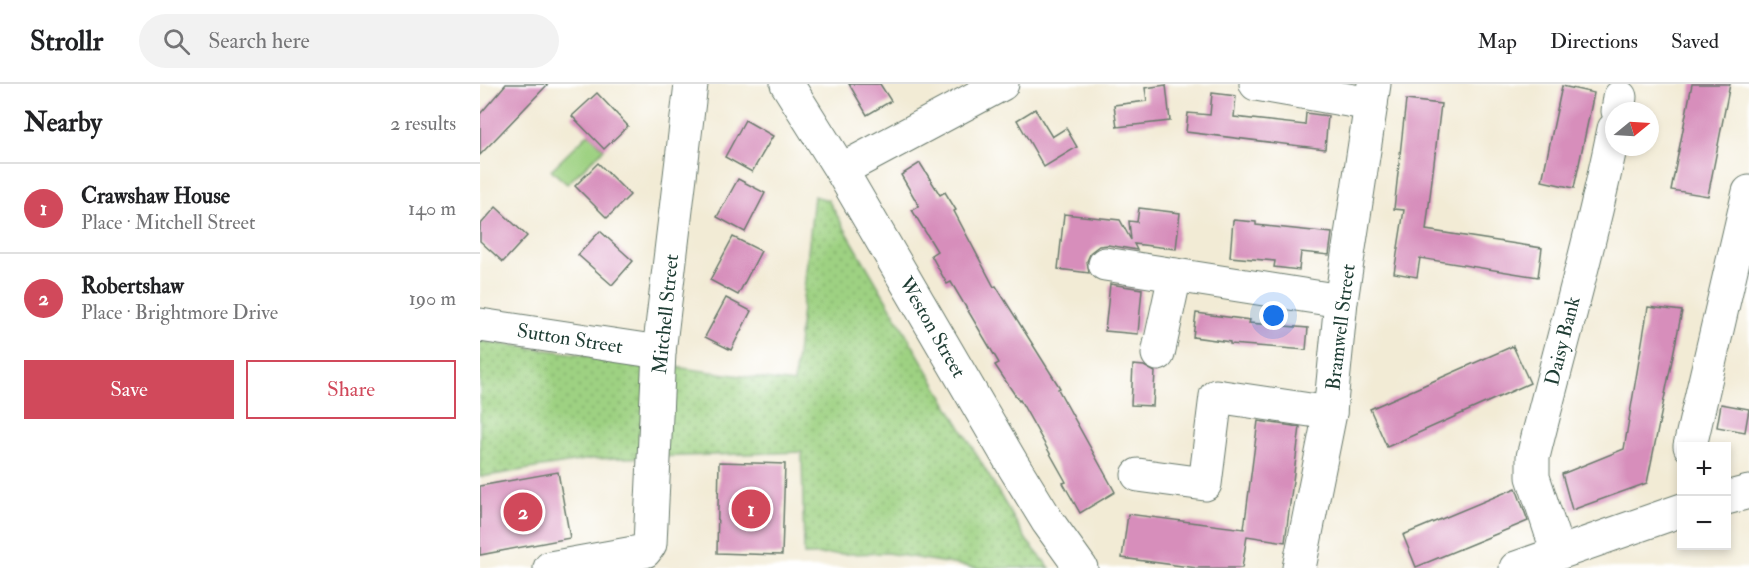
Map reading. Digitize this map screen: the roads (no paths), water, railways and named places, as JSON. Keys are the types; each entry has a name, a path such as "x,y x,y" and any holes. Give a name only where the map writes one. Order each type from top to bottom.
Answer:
{"street":[{"name":"Mitchell Street","path":"550,568 645,551 650,544 659,352 691,84"},
{"name":"Weston Street","path":"787,84 841,170 1013,465 1048,522 1081,568"},
{"path":"841,170 1002,84"},
{"path":"1256,84 1373,94"},
{"name":"Bramwell Street","path":"1299,568 1330,412 1341,301 1373,94"},
{"name":"Daisy Bank","path":"1558,553 1533,477 1533,457 1600,198 1609,156"},
{"path":"1691,442 1749,192"},
{"path":"1105,264 1341,301"},
{"path":"1158,354 1175,275"},
{"name":"Sutton Street","path":"480,325 659,352"},
{"path":"1138,475 1205,484 1216,396 1330,412"},
{"path":"1731,497 1749,492"},
{"path":"1516,568 1677,512"}],"place":[{"name":"Crawshaw House","path":"751,509"},
{"name":"Robertshaw","path":"523,512"}]}
